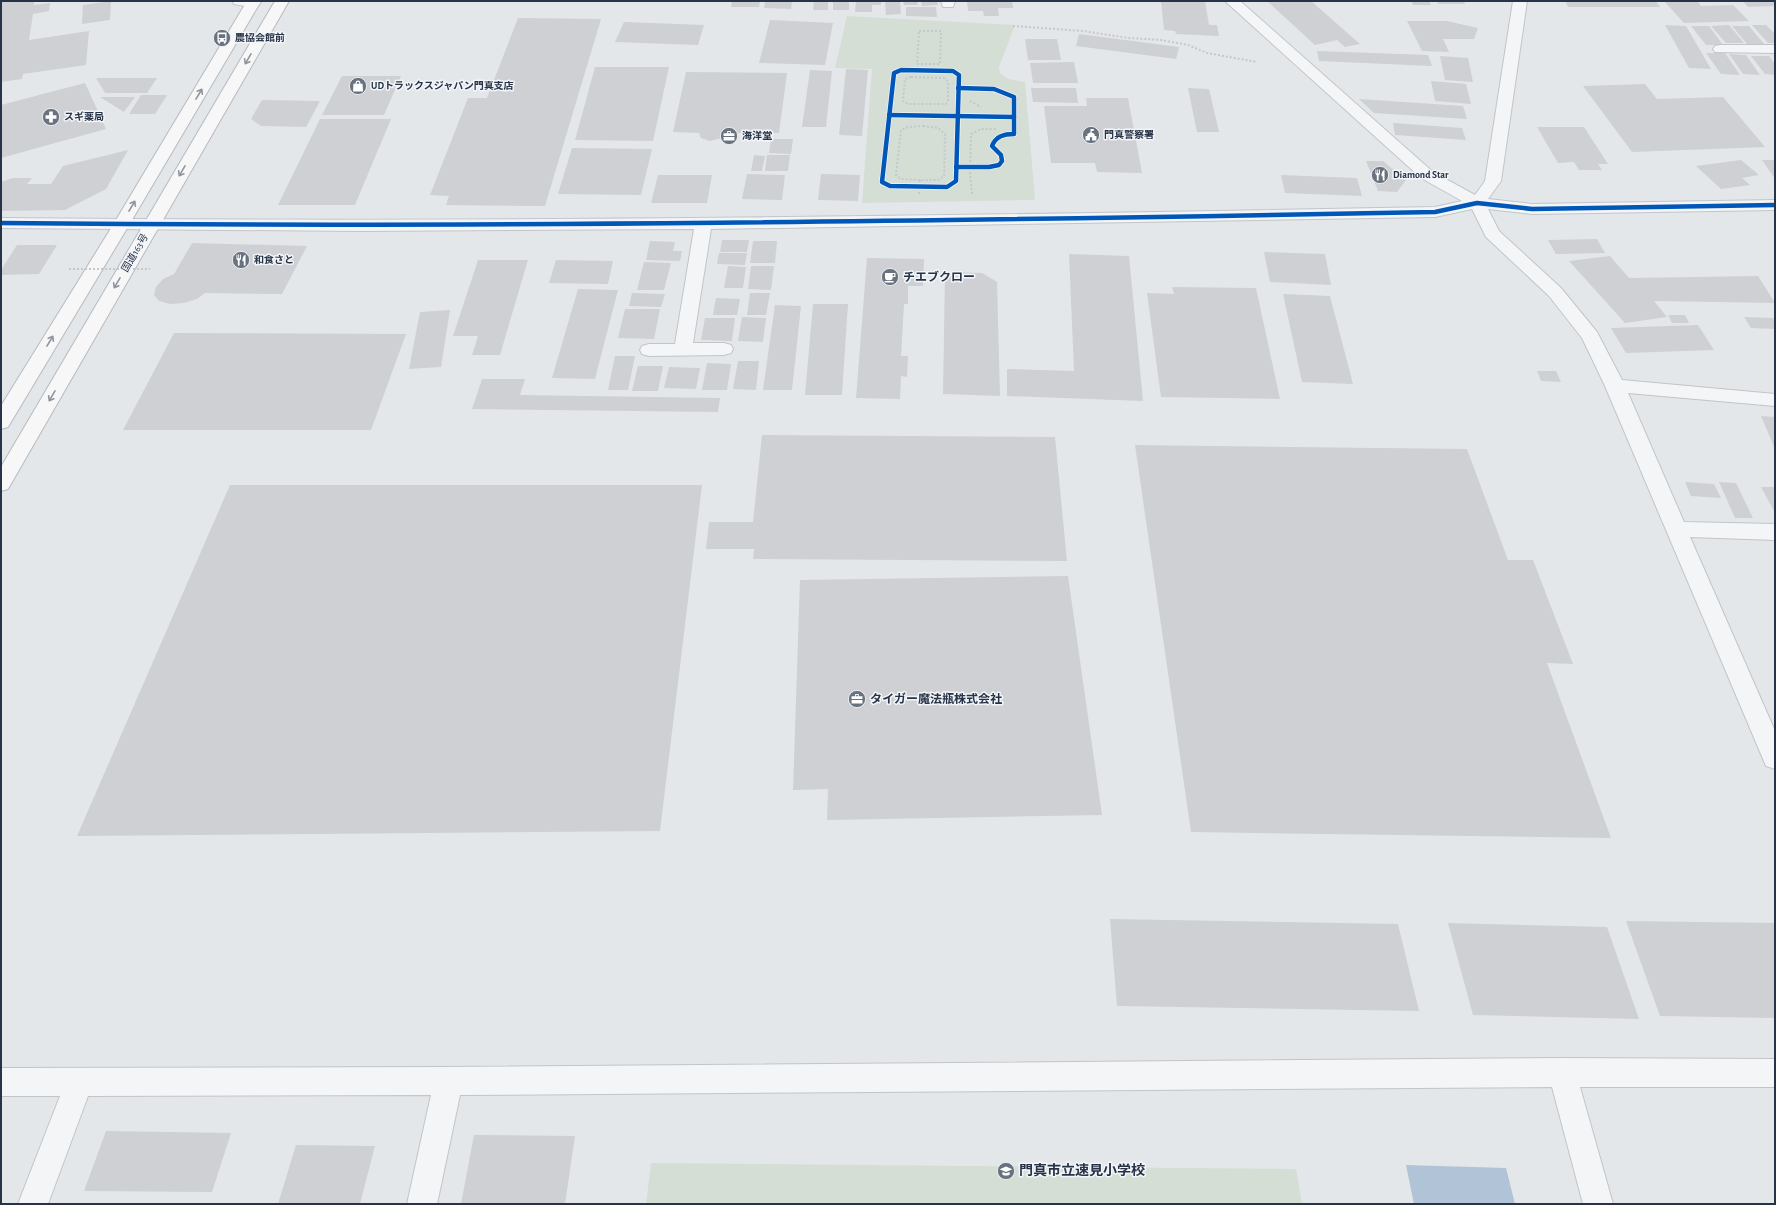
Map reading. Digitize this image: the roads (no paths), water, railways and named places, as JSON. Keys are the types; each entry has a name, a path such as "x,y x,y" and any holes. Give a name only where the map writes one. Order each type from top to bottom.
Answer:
{"highway":[{"path":"1,422 121,225 249,1"},
{"name":"国道163号","path":"1,484 282,1"}],"street":[{"path":"1232,1 1427,175 1477,203 1492,233 1555,292 1590,336 1615,386 1775,759"},
{"path":"1477,203 1493,181 1520,1"},
{"path":"1720,49 1775,49"},
{"path":"1,223 121,225 703,224 1435,212 1477,203 1532,209 1775,205"},
{"path":"683,349 703,224"},
{"path":"649,350 724,349"},
{"path":"1615,386 1775,400"},
{"path":"1677,529 1775,532"},
{"path":"1562,1072 1598,1204"},
{"path":"1,1082 448,1082 1562,1072 1775,1073"},
{"path":"422,1204 448,1082"},
{"path":"32,1204 79,1083"}],"water":[{"path":"1406,1165 1506,1168 1515,1204 1414,1204"}],"place":[{"name":"農協会館前","path":"222,38"},
{"name":"UDトラックスジャパン門真支店","path":"358,86"},
{"name":"スギ薬局","path":"51,117"},
{"name":"門真警察署","path":"1091,135"},
{"name":"海洋堂","path":"729,136"},
{"name":"Diamond Star","path":"1380,175"},
{"name":"和食さと","path":"241,260"},
{"name":"チエブクロー","path":"890,277"},
{"name":"タイガー魔法瓶株式会社","path":"857,699"},
{"name":"門真市立速見小学校","path":"1006,1171"}]}
